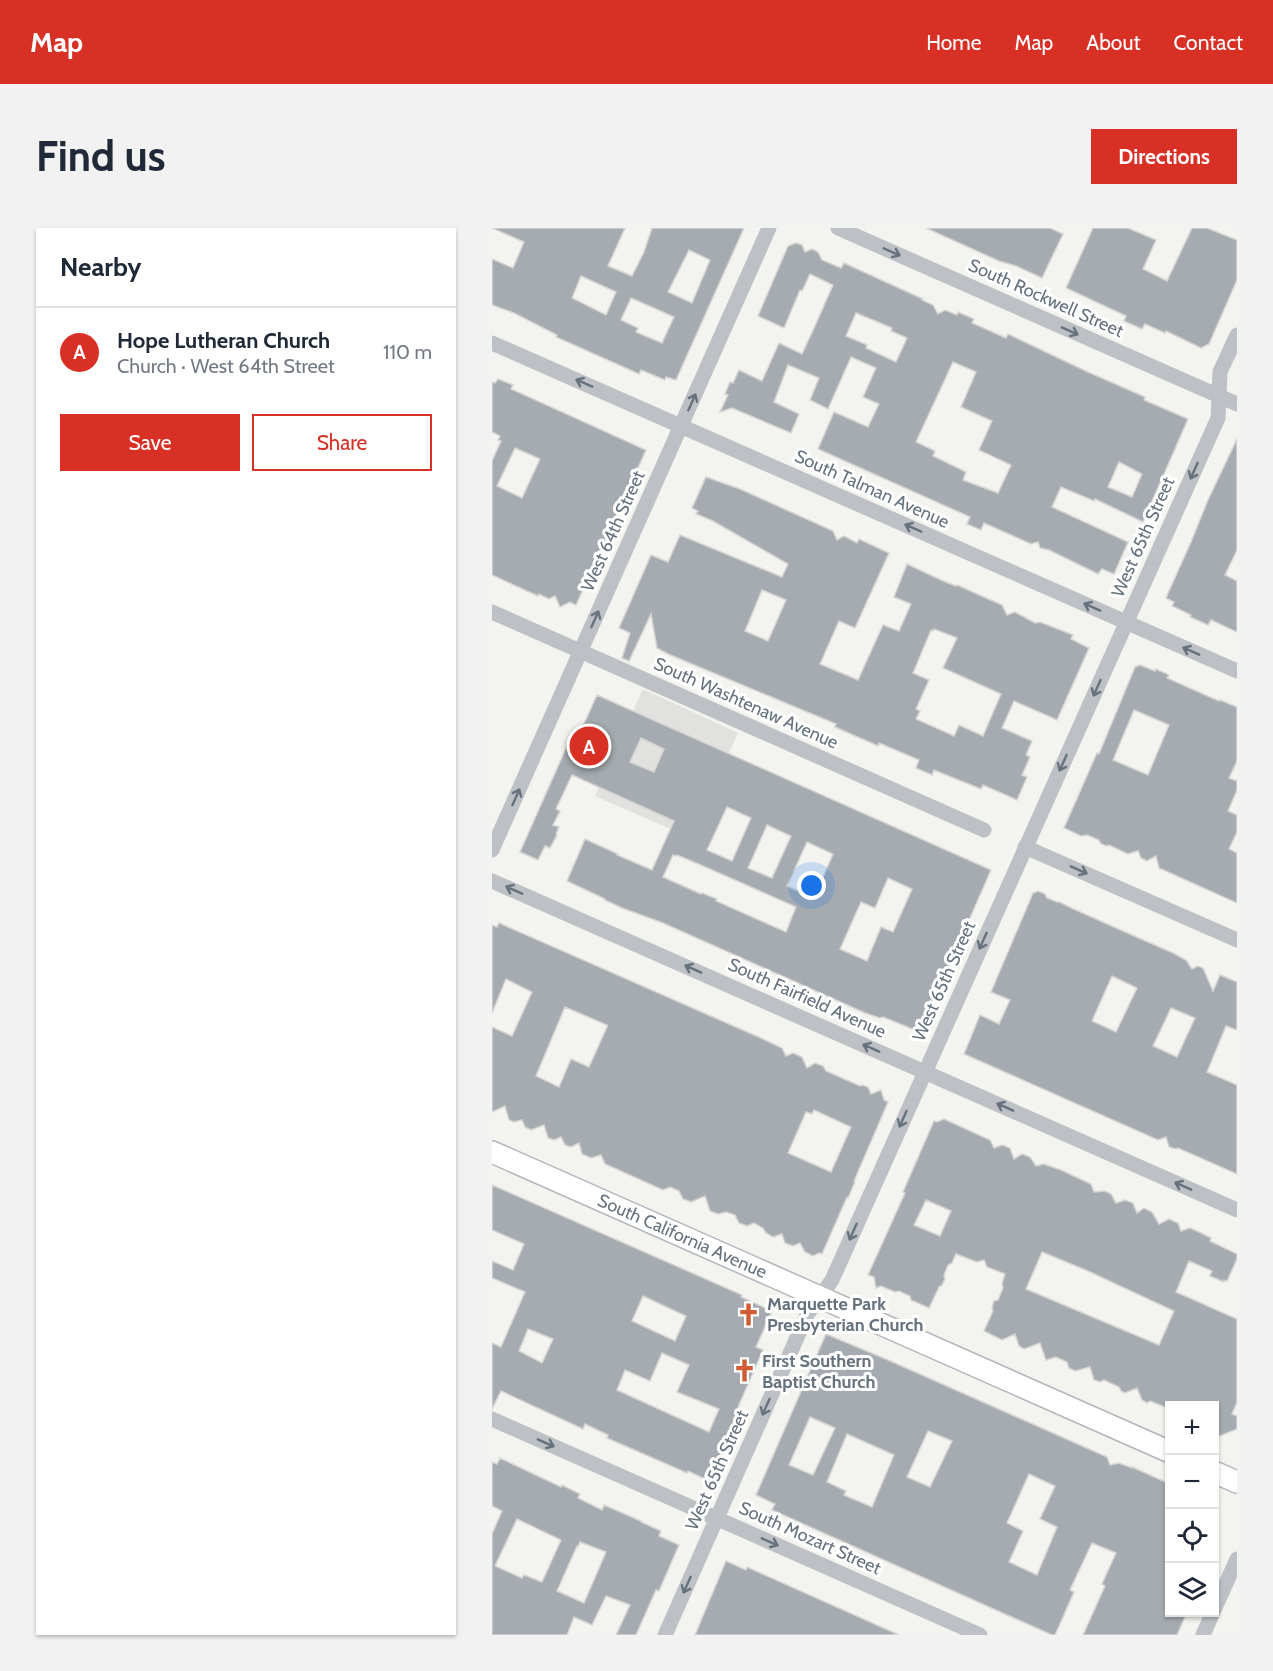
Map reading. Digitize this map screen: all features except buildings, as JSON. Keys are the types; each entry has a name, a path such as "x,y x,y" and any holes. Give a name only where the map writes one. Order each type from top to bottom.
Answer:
{"street":[{"name":"West 64th Street","path":"492,850 769,228"},
{"name":"South Rockwell Street","path":"838,228 1237,404"},
{"name":"West 65th Street","path":"665,1635 807,1315 832,1280 1218,418 1220,372 1237,335"},
{"name":"South Talman Avenue","path":"492,343 1237,671"},
{"name":"South Washtenaw Avenue","path":"492,612 984,830"},
{"path":"1025,847 1237,940"},
{"name":"South Fairfield Avenue","path":"492,881 1237,1210"},
{"name":"South California Avenue","path":"492,1152 1165,1450"},
{"name":"South Mozart Street","path":"492,1419 980,1635"},
{"path":"1219,1474 1237,1482"},
{"path":"1219,1599 1237,1558"},
{"path":"1203,1635 1211,1617"}],"shaded area":[{"path":"643,689 738,733 691,838 595,796"}],"place":[{"name":"Hope Lutheran Church","path":"589,746"},
{"name":"Marquette Park Presbyterian Church","path":"749,1314"},
{"name":"First Southern Baptist Church","path":"744,1371"}]}
